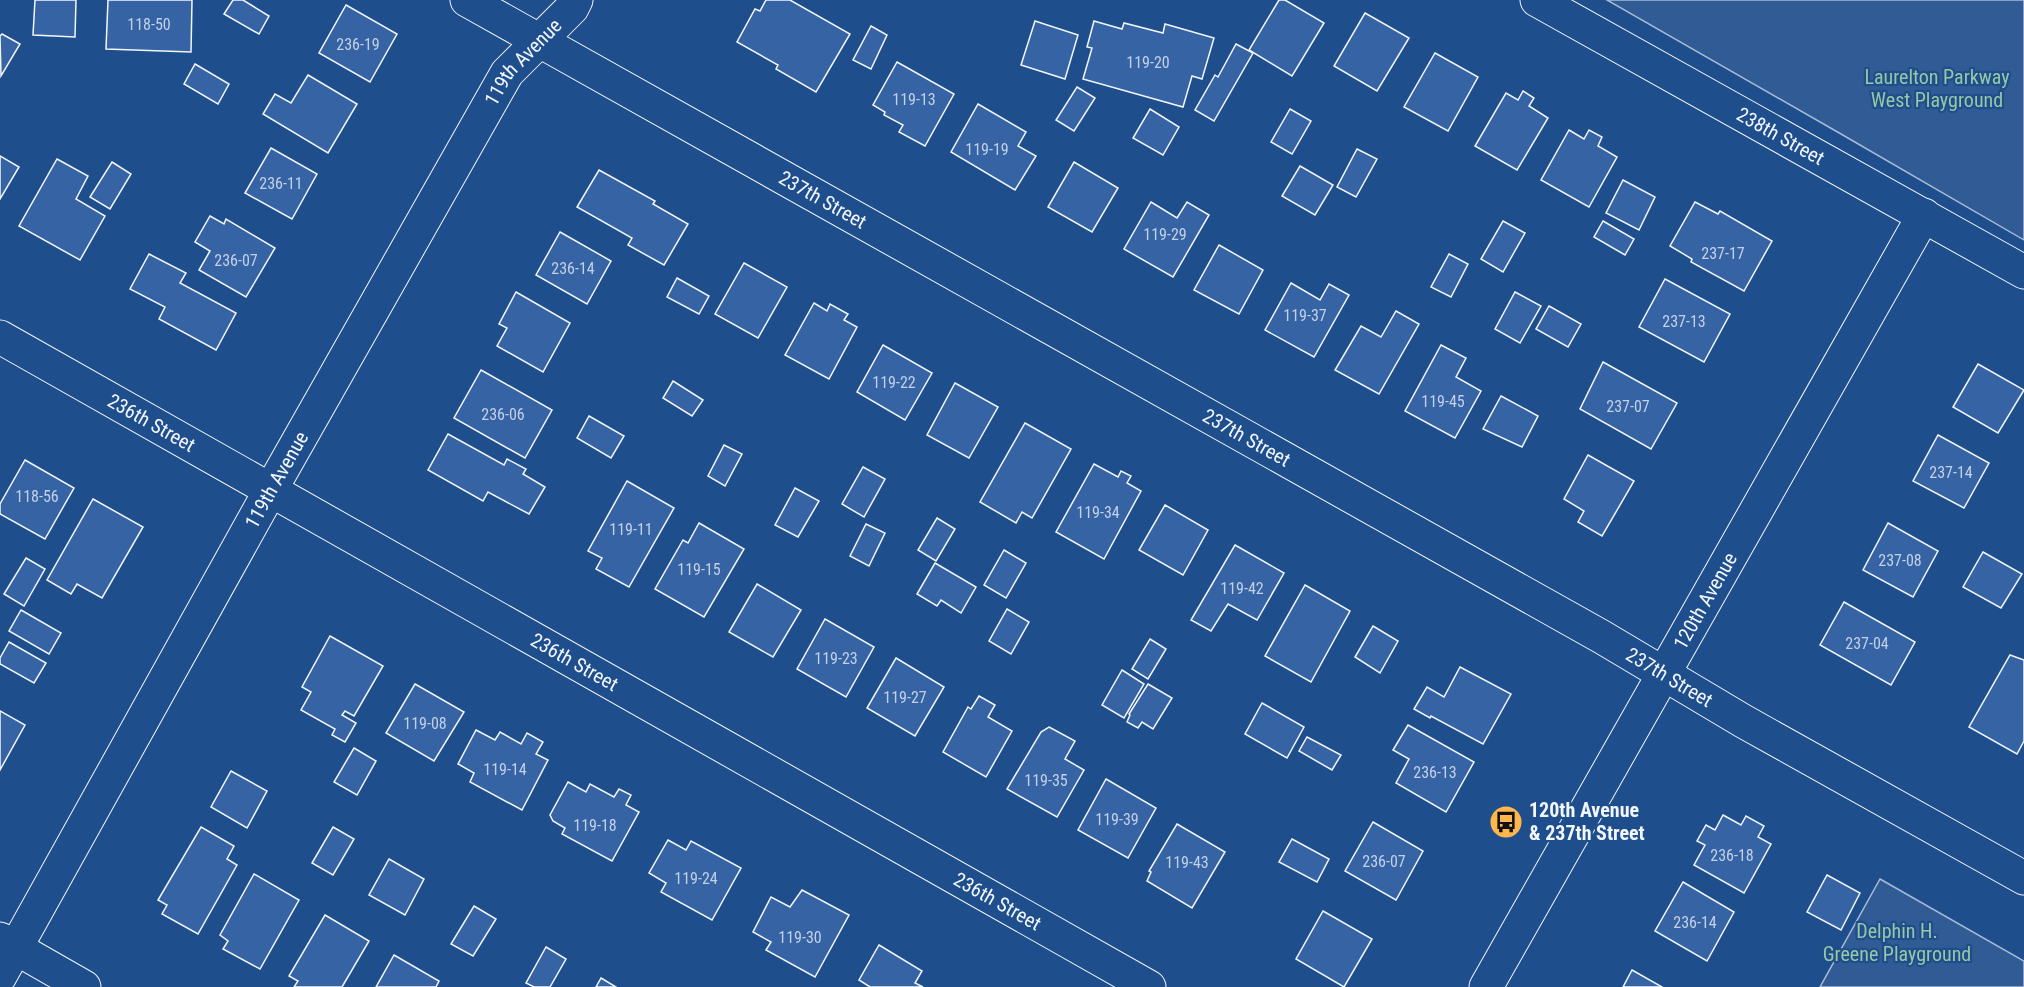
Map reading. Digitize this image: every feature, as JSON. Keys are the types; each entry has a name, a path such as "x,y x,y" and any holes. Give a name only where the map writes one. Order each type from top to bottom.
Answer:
{"street":[{"name":"237th Street","path":"467,0 2024,878"},
{"name":"119th Avenue","path":"5,954 507,73 572,8 576,0"},
{"name":"238th Street","path":"1537,0 2024,272"},
{"name":"120th Avenue","path":"1486,987 1924,215"},
{"name":"236th Street","path":"0,337 1149,987"},
{"path":"5,954 84,987"}],"shaded area":[{"name":"Laurelton Parkway West Playground","path":"1607,0 2024,0 2024,240 1841,134"},
{"name":"Delphin H. Greene Playground","path":"1880,879 2024,961 2024,987 1820,987"}],"building":[{"path":"35,0 76,0 75,37 33,35"},
{"path":"108,0 192,0 191,52 106,49"},
{"path":"233,0 243,0 269,16 259,34 224,14"},
{"path":"766,0 790,0 850,34 816,92 776,69 778,65 737,42 755,9 760,11"},
{"path":"1279,0 1285,0 1324,23 1292,76 1249,50"},
{"path":"346,5 397,34 370,82 319,53"},
{"path":"1365,13 1409,38 1377,91 1334,66"},
{"path":"1035,21 1078,35 1065,79 1021,65"},
{"path":"1094,21 1122,29 1124,23 1163,33 1165,24 1214,38 1202,79 1192,76 1183,107 1083,79 1092,48 1087,47"},
{"path":"871,26 887,35 871,69 853,60"},
{"path":"2,34 20,44 1,76 0,36"},
{"path":"1236,44 1253,53 1214,121 1195,110 1215,75 1218,77"},
{"path":"1435,53 1478,77 1448,131 1404,107"},
{"path":"897,62 954,94 925,146 899,132 903,125 884,115 885,112 873,105"},
{"path":"195,64 229,84 218,104 184,84"},
{"path":"308,75 357,104 328,153 263,114 275,94 291,103"},
{"path":"1077,87 1095,98 1074,131 1056,120"},
{"path":"1523,91 1534,98 1529,106 1548,118 1517,170 1475,146 1506,93 1518,100"},
{"path":"978,104 1026,132 1018,146 1036,156 1015,190 951,152"},
{"path":"1150,109 1179,127 1163,155 1133,138"},
{"path":"1290,109 1311,121 1292,154 1271,142"},
{"path":"1569,130 1584,139 1589,130 1602,137 1598,146 1617,157 1589,207 1541,180"},
{"path":"271,148 317,174 292,219 245,193"},
{"path":"1357,149 1377,159 1356,197 1337,187"},
{"path":"0,156 19,167 0,199"},
{"path":"57,159 88,176 76,199 105,216 80,260 19,226"},
{"path":"112,162 131,174 110,209 90,197"},
{"path":"1074,162 1118,188 1092,232 1048,207"},
{"path":"1300,166 1333,185 1315,215 1282,196"},
{"path":"599,170 655,201 653,204 688,224 664,265 628,245 632,238 577,207"},
{"path":"1623,180 1655,197 1639,230 1606,213"},
{"path":"1151,202 1177,218 1187,202 1209,215 1173,277 1124,249"},
{"path":"1695,202 1718,214 1720,211 1772,241 1744,291 1691,262 1692,259 1670,246"},
{"path":"210,216 224,224 226,219 275,248 246,297 199,270 210,251 195,242"},
{"path":"1503,221 1525,233 1503,272 1481,259"},
{"path":"1603,221 1634,239 1625,255 1594,237"},
{"path":"560,232 611,261 587,304 536,275"},
{"path":"1219,245 1263,270 1239,314 1194,290"},
{"path":"149,254 186,273 180,283 236,313 216,350 159,319 165,307 130,289"},
{"path":"1449,254 1468,264 1451,297 1431,287"},
{"path":"744,263 787,287 758,338 715,314"},
{"path":"677,278 709,296 699,314 667,297"},
{"path":"1665,279 1730,314 1704,362 1639,327"},
{"path":"1291,283 1320,300 1329,284 1349,295 1314,357 1265,330"},
{"path":"516,292 570,323 543,372 497,346 507,328 499,324"},
{"path":"1515,292 1541,306 1520,343 1495,329"},
{"path":"814,303 827,311 830,304 848,314 844,320 857,327 829,379 785,355"},
{"path":"1549,306 1581,324 1568,347 1536,329"},
{"path":"1396,311 1419,324 1379,394 1335,370 1361,326 1381,337"},
{"path":"883,345 932,373 905,420 857,392"},
{"path":"1441,345 1466,358 1456,377 1481,391 1455,438 1405,411"},
{"path":"1603,362 1677,403 1651,449 1580,409"},
{"path":"1978,364 2024,390 1998,433 1953,407"},
{"path":"481,370 552,410 525,458 454,418"},
{"path":"673,381 703,400 692,416 663,398"},
{"path":"955,383 998,407 969,458 927,435"},
{"path":"1501,396 1538,416 1522,447 1483,429"},
{"path":"589,416 624,436 611,458 577,438"},
{"path":"1025,423 1071,449 1032,518 1022,512 1016,523 980,502"},
{"path":"448,434 504,465 507,459 526,469 523,474 545,487 529,514 488,492 483,501 428,470"},
{"path":"1938,435 1989,463 1964,508 1913,481"},
{"path":"724,445 742,454 725,486 708,476"},
{"path":"1588,455 1634,481 1602,536 1578,522 1584,511 1564,499"},
{"path":"25,460 74,488 45,539 0,514 0,504"},
{"path":"1094,464 1118,477 1121,471 1131,476 1127,483 1141,491 1104,559 1056,532"},
{"path":"863,467 885,479 864,517 842,504"},
{"path":"627,481 674,508 629,587 596,569 602,558 588,551"},
{"path":"795,488 819,501 798,537 775,525"},
{"path":"93,499 143,527 102,598 77,584 71,594 47,580"},
{"path":"1165,505 1208,530 1183,575 1139,550"},
{"path":"937,518 955,529 936,561 918,550"},
{"path":"699,523 744,549 704,617 655,589 683,540 688,543"},
{"path":"1888,523 1938,551 1913,597 1863,570"},
{"path":"866,524 885,533 869,566 850,556"},
{"path":"1235,545 1284,573 1257,620 1228,604 1211,631 1191,620"},
{"path":"1004,550 1026,563 1006,598 984,585"},
{"path":"1983,552 2022,574 2001,608 1963,587"},
{"path":"26,558 45,569 24,606 4,594"},
{"path":"935,563 976,587 961,613 941,600 937,606 917,594"},
{"path":"757,584 801,610 773,657 729,632"},
{"path":"1305,585 1350,611 1311,682 1265,656"},
{"path":"1844,602 1915,642 1891,685 1820,645"},
{"path":"1007,609 1029,622 1011,654 989,641"},
{"path":"21,610 61,633 49,654 9,631"},
{"path":"825,619 874,647 846,697 797,669"},
{"path":"1373,626 1398,641 1380,673 1355,657"},
{"path":"330,636 383,666 354,716 345,711 342,715 356,723 345,742 332,735 335,729 301,710 311,692 302,687"},
{"path":"1150,639 1166,649 1148,679 1132,669"},
{"path":"9,642 46,663 34,683 0,664 0,658"},
{"path":"2010,655 2024,660 2024,741 2017,754 1969,727"},
{"path":"896,658 944,687 915,736 867,708"},
{"path":"1460,667 1511,694 1483,744 1414,709 1427,687 1444,697"},
{"path":"1122,670 1144,684 1124,718 1102,705"},
{"path":"415,684 464,712 434,761 386,733"},
{"path":"1148,684 1172,698 1153,729 1142,722 1138,728 1127,722 1129,714"},
{"path":"979,696 995,705 988,717 1012,731 986,777 943,752 968,707 971,709"},
{"path":"1262,703 1304,727 1287,758 1245,734"},
{"path":"0,711 25,725 0,770"},
{"path":"1408,725 1474,762 1446,812 1396,783 1409,759 1393,750"},
{"path":"1049,727 1075,741 1065,759 1084,770 1057,817 1007,789 1041,732"},
{"path":"476,730 495,740 500,732 521,744 527,733 543,742 536,754 548,760 522,810 470,782 474,773 458,764"},
{"path":"1307,737 1341,755 1332,770 1299,751"},
{"path":"354,748 376,761 357,795 334,782"},
{"path":"231,771 267,791 247,828 211,807"},
{"path":"1106,779 1156,808 1128,858 1078,830"},
{"path":"568,782 586,792 590,784 614,797 619,789 631,795 626,805 639,812 612,861 562,834 565,828 553,821 550,815"},
{"path":"1723,815 1741,825 1746,816 1764,826 1758,837 1771,844 1744,893 1694,865 1705,845 1697,841 1706,825 1715,830"},
{"path":"1373,822 1423,851 1396,900 1345,871"},
{"path":"1177,824 1225,852 1192,908 1147,881 1151,872 1149,871"},
{"path":"201,827 234,846 227,859 237,865 198,934 162,914 167,905 158,900"},
{"path":"333,827 354,839 333,875 312,863"},
{"path":"1292,839 1329,859 1317,882 1279,862"},
{"path":"668,840 686,850 691,841 741,868 712,920 661,892 666,883 649,873"},
{"path":"389,859 424,879 405,915 369,895"},
{"path":"254,874 299,900 260,969 223,949 228,941 220,935"},
{"path":"1827,875 1860,893 1841,930 1807,912"},
{"path":"1683,882 1734,912 1707,961 1655,931"},
{"path":"802,890 849,915 815,977 766,950 771,942 753,932 771,897 790,907"},
{"path":"474,906 496,919 473,956 451,944"},
{"path":"1323,911 1372,939 1344,987 1296,959"},
{"path":"325,915 369,941 342,987 294,987 298,981 289,976"},
{"path":"879,945 922,971 915,983 923,987 870,987 859,980"},
{"path":"546,947 566,959 550,987 534,987 526,983"},
{"path":"394,955 439,981 436,987 376,987"},
{"path":"1632,970 1662,987 1623,987"},
{"path":"601,978 616,987 596,987"}],"place":[{"name":"120th Avenue & 237th Street","path":"1506,822"}]}
